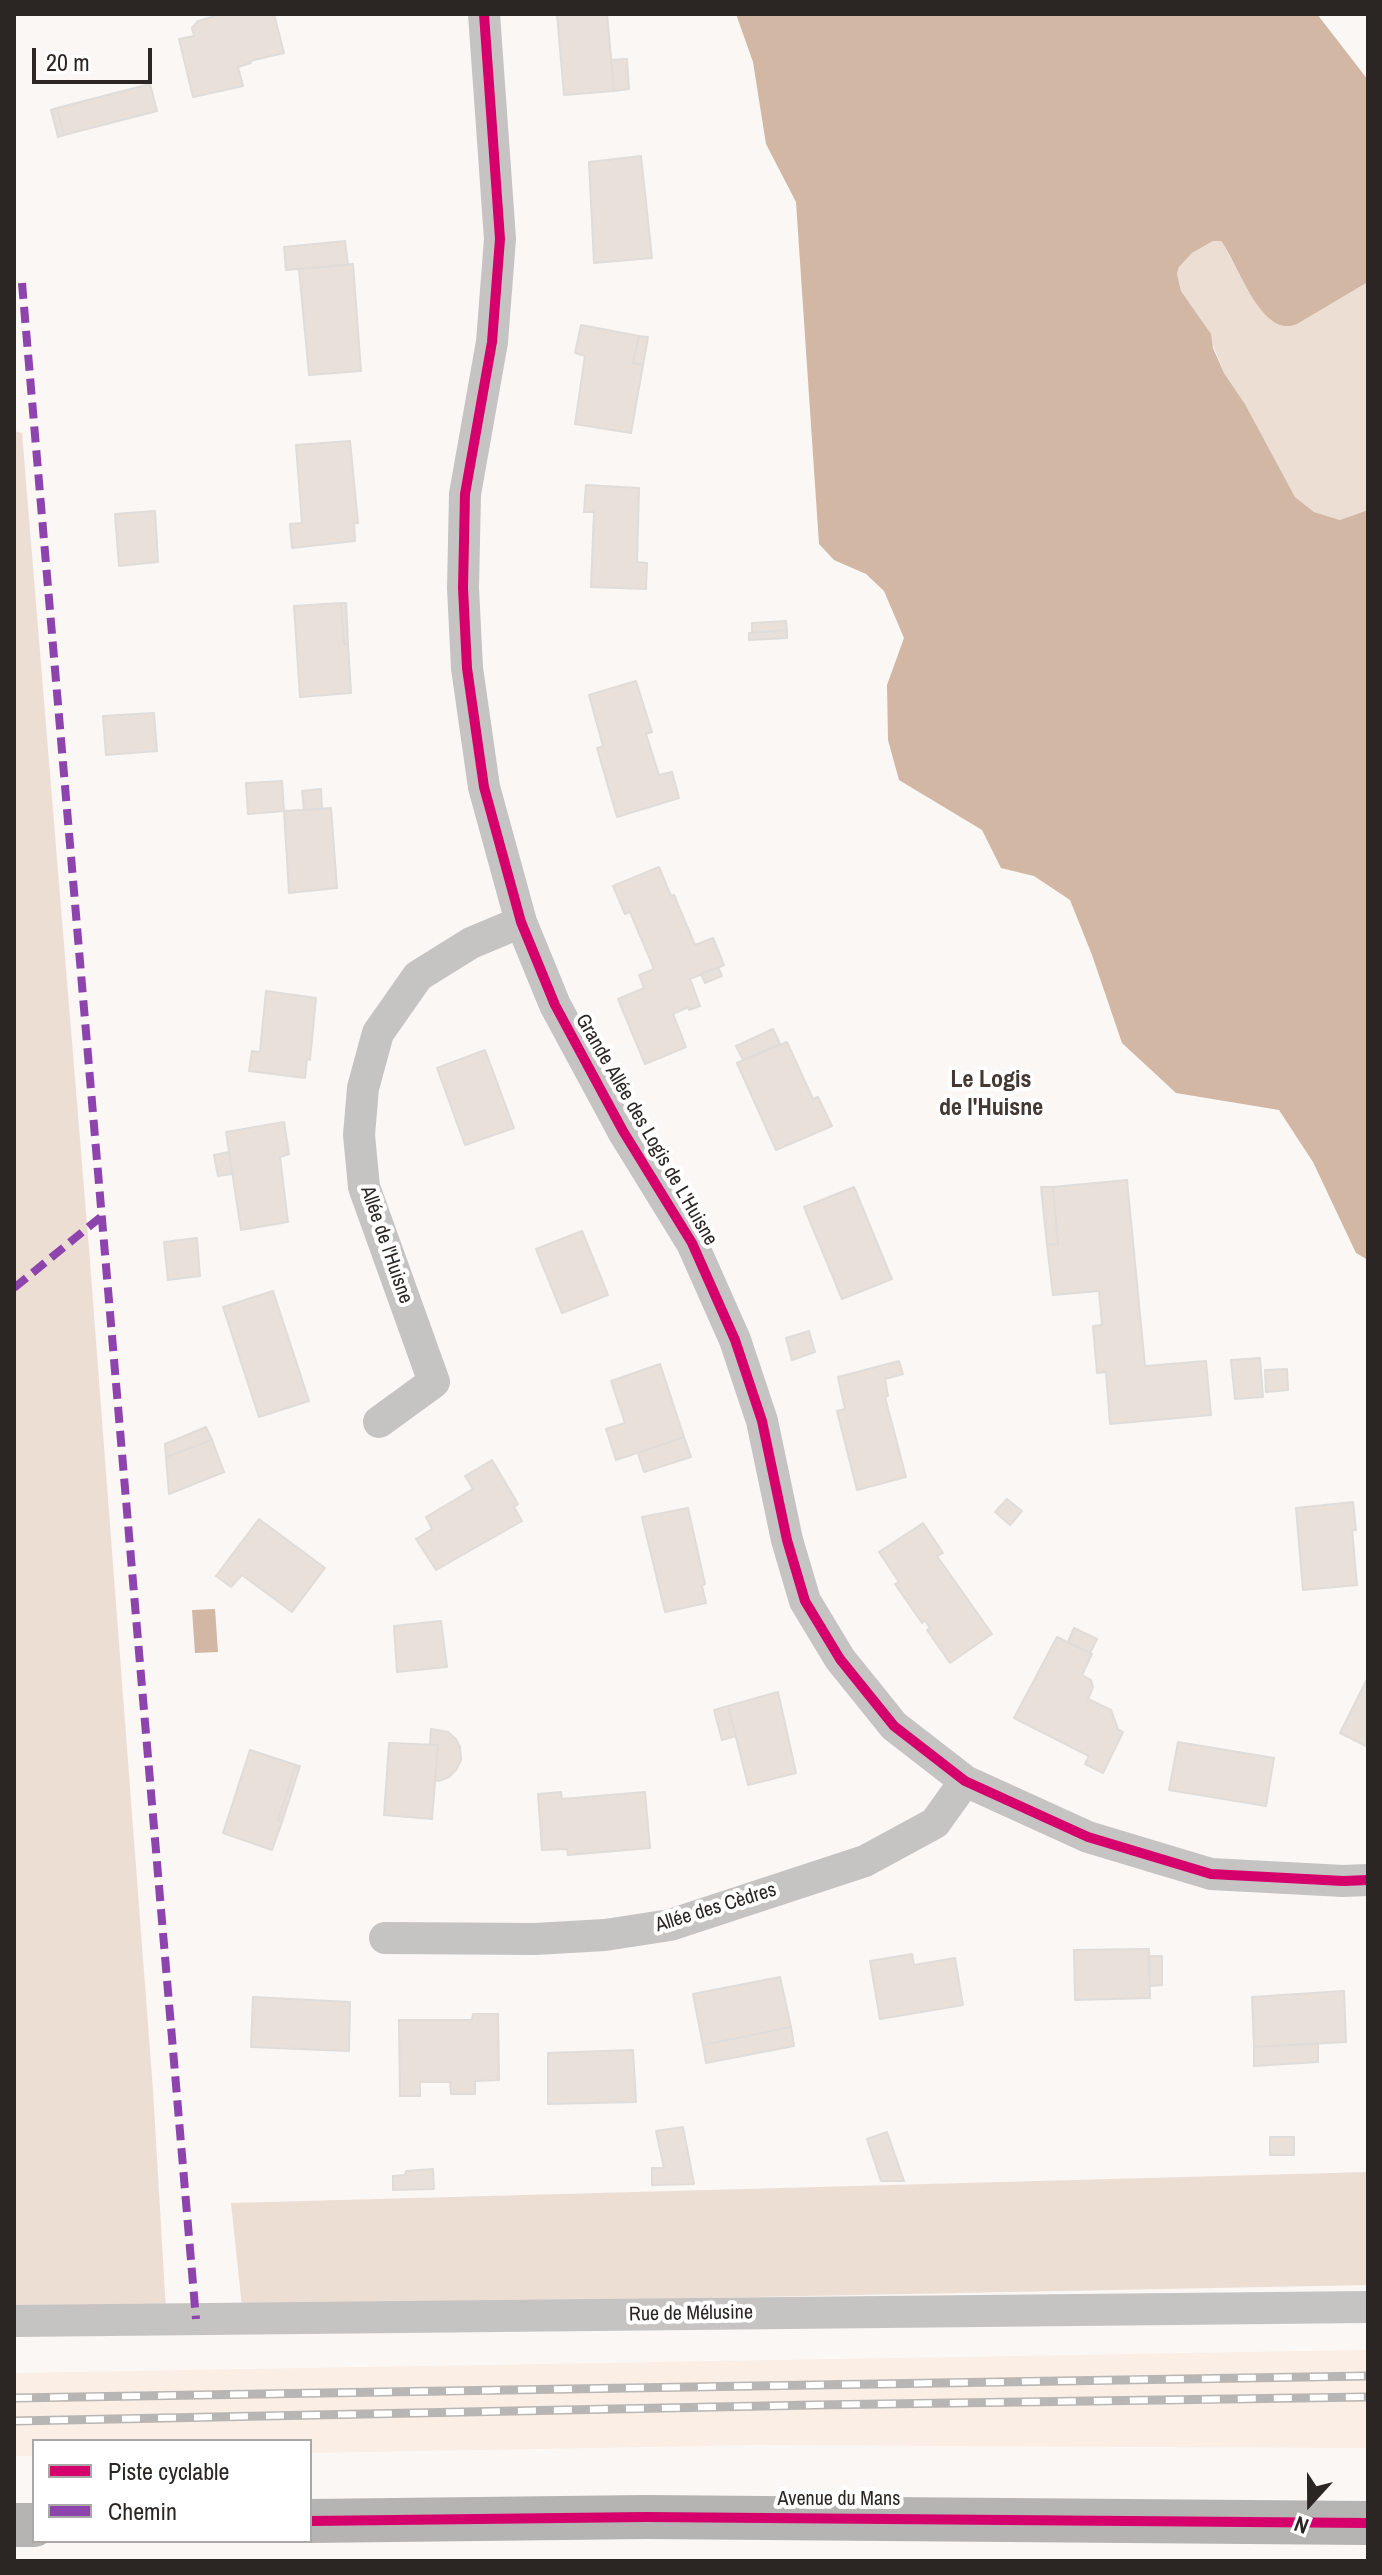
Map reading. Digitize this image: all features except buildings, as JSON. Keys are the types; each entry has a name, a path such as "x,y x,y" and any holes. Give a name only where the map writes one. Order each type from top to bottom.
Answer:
{"main road":[{"name":"Avenue du Mans","path":"312,2521 662,2517 1368,2523"}],"street":[{"name":"Grande Allée des Logis de L'Huisne","path":"484,14 500,239 492,342 465,494 463,588 467,668 484,787 521,922 555,1005 623,1131 692,1243 735,1340 762,1421 787,1540 805,1601 840,1659 894,1726 965,1781 1088,1837 1211,1874 1368,1880"},
{"name":"Allée de l'Huisne","path":"379,1422 434,1382 364,1187 359,1135 363,1088 378,1033 418,976 471,943 521,922"},
{"name":"Allée des Cèdres","path":"385,1938 535,1939 605,1935 670,1925 865,1861 935,1823 965,1781"},
{"name":"Rue de Mélusine","path":"14,2321 1368,2307"}],"shaded area":[{"path":"736,14 1317,14 1368,80 1368,282 1297,324 1284,326 1272,321 1261,310 1221,241 1213,241 1192,253 1179,267 1177,274 1181,291 1211,334 1213,348 1224,373 1245,404 1295,497 1314,512 1340,520 1368,510 1368,1260 1356,1253 1313,1162 1279,1110 1176,1093 1122,1043 1070,900 1034,876 1001,868 982,830 899,780 888,740 887,685 904,638 884,591 866,574 834,560 819,544 796,202 766,144 753,62"},
{"path":"1213,241 1221,241 1248,291 1273,321 1297,324 1368,282 1368,510 1340,520 1314,512 1295,497 1245,404 1224,373 1206,327 1181,291 1177,274 1179,267 1192,253"},
{"path":"14,431 22,433 89,1249 153,2090 166,2311 14,2312"},
{"path":"215,1609 218,1652 195,1653 192,1610"},
{"path":"1368,2172 1368,2285 242,2307 231,2203"},
{"path":"1368,2350 1368,2448 757,2445 312,2453 312,2439 32,2439 32,2456 14,2456 14,2373"}],"railway":[{"path":"14,2398 1368,2376"},
{"path":"14,2421 1368,2397"}],"marked path":[{"path":"22,283 196,2319"},
{"path":"14,1288 102,1216"}],"cycle path":[{"path":"484,14 500,239 492,342 465,494 463,588 467,668 484,787 521,922 555,1005 623,1131 692,1243 735,1340 762,1421 787,1540 805,1601 840,1659 894,1726 965,1781 1088,1837 1211,1874 1368,1880"},
{"path":"312,2521 646,2517 1368,2523"}],"district":[{"name":"Le Logis de l'Huisne","path":"991,1095"}]}
